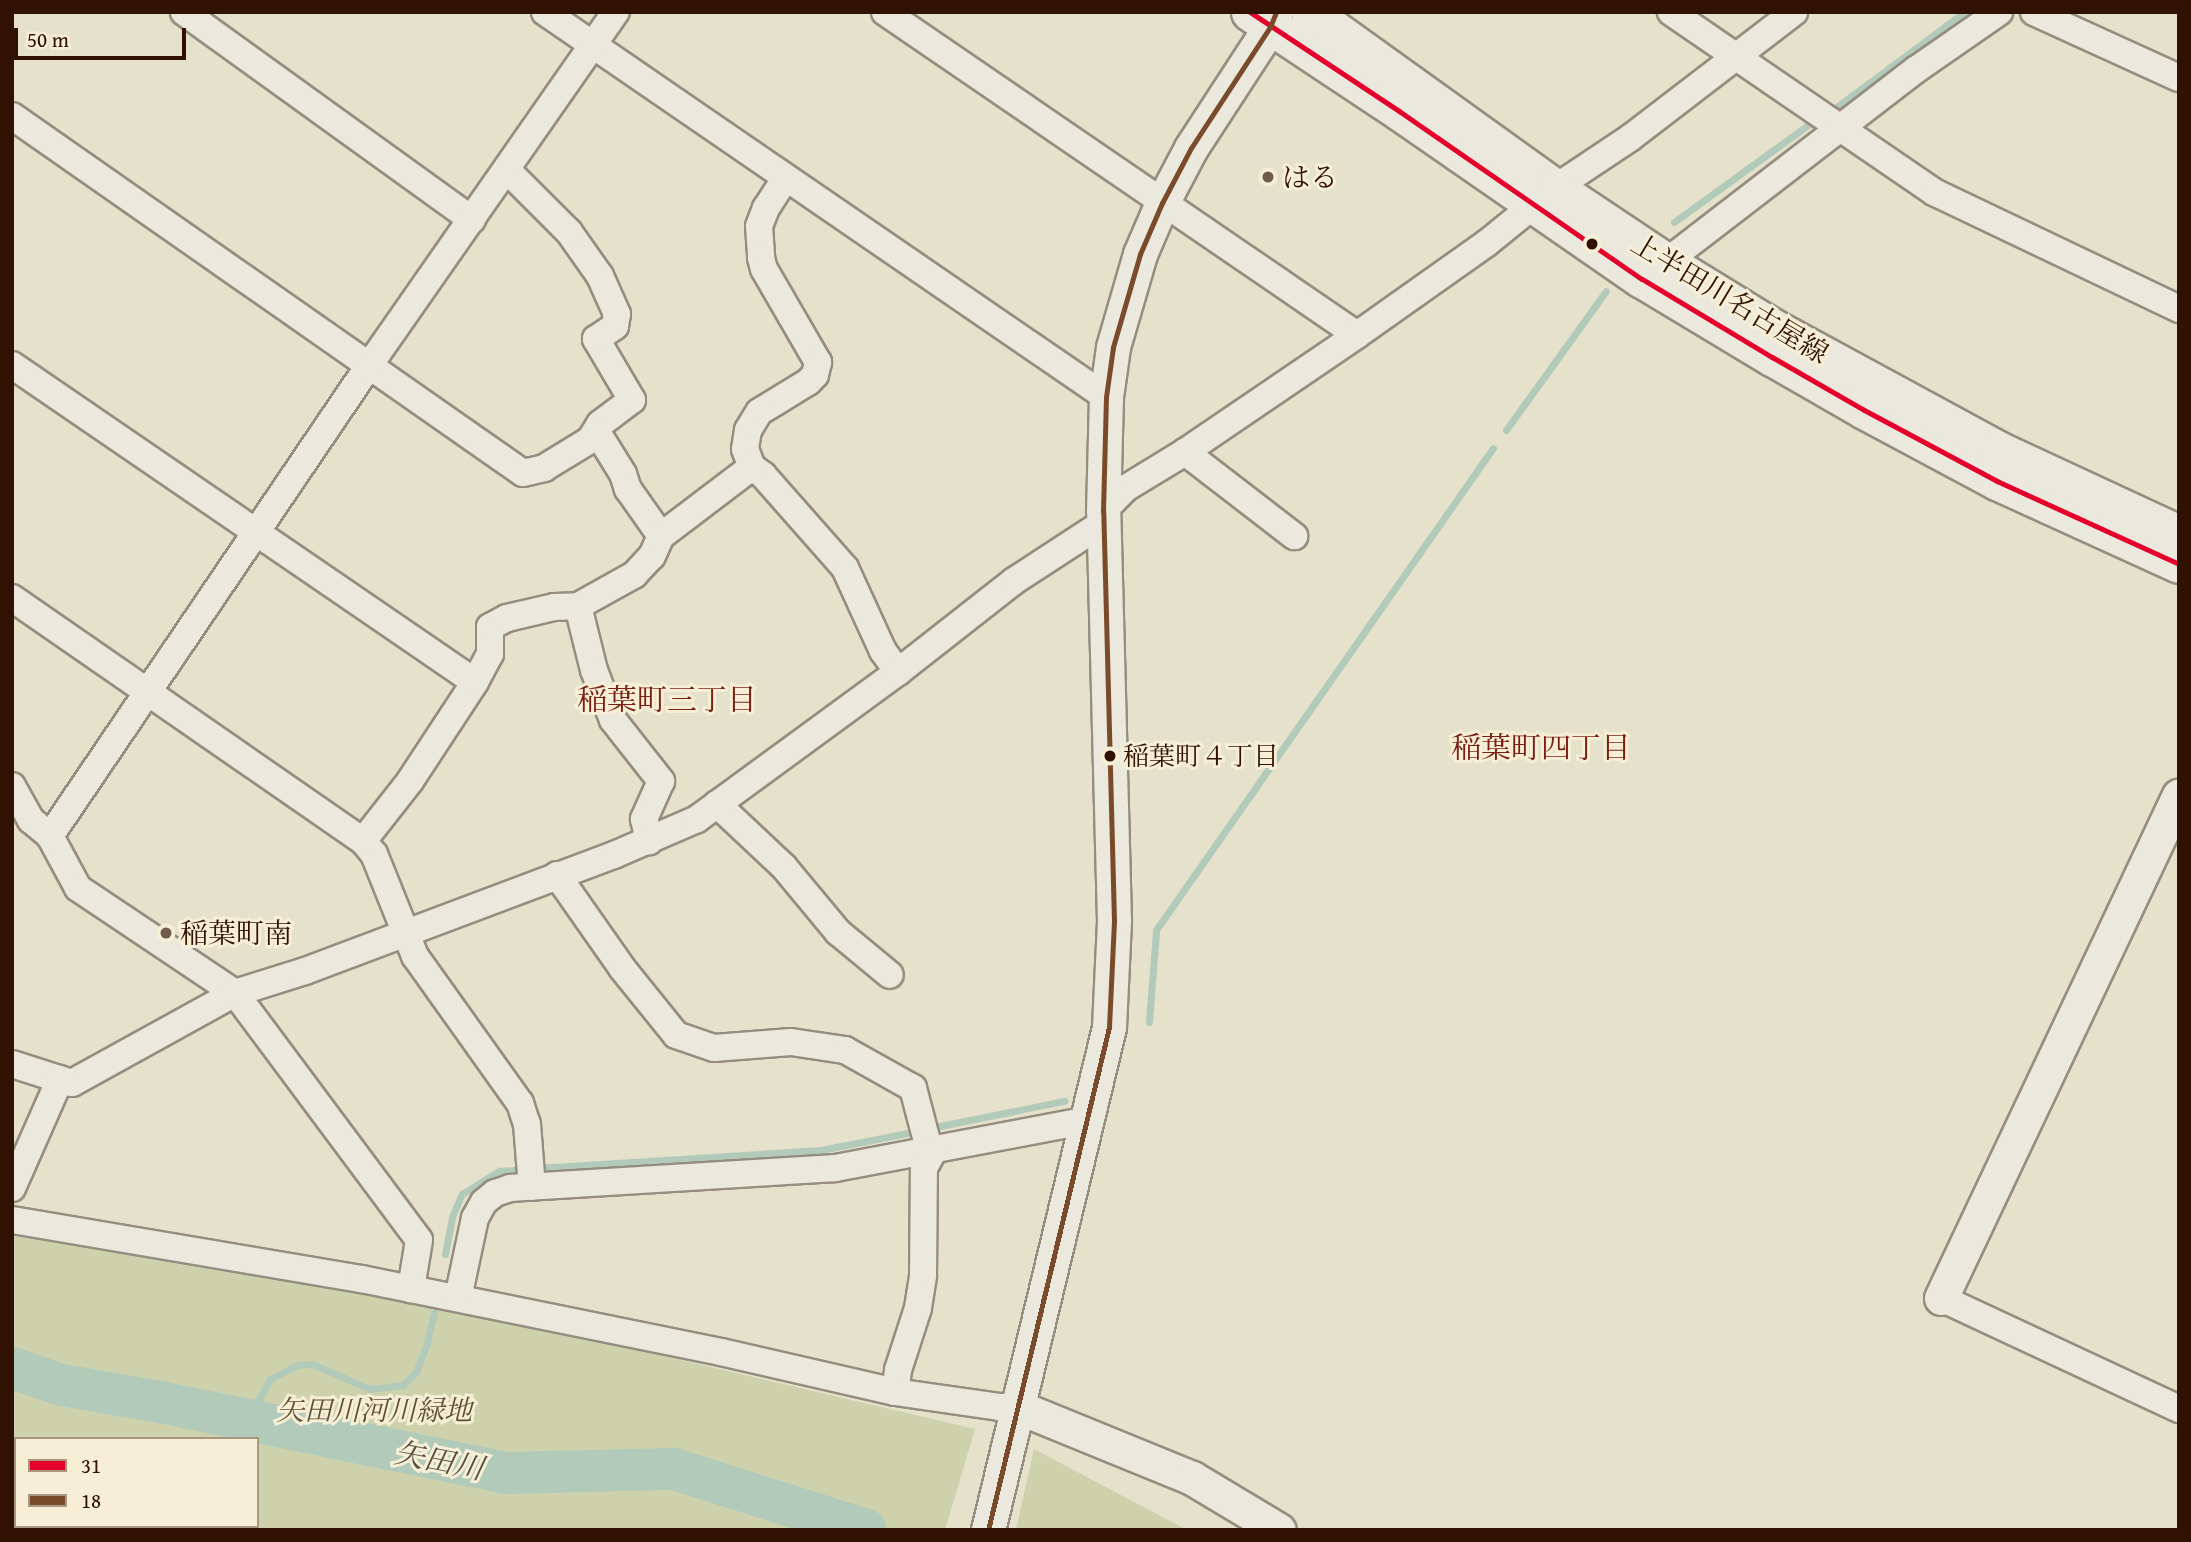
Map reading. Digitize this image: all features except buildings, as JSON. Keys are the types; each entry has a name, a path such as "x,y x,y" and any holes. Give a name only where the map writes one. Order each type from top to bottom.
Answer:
{"main road":[{"name":"上半田川名古屋線","path":"1311,12 1545,196 1642,279 1864,410 1997,481 2179,564"},
{"name":"上半田川名古屋線","path":"1274,16 1545,196 1666,262 1883,390 1998,450 2179,534"}],"street":[{"path":"184,12 472,220"},
{"path":"545,12 1105,397"},
{"path":"50,836 368,367 616,12"},
{"path":"885,12 1357,335"},
{"path":"1671,12 1934,192 2179,309"},
{"path":"12,1064 72,1083 235,993 306,971 649,841 697,819 1103,517 1126,488 1185,452 1487,243 1545,196 1630,138 1794,12"},
{"path":"1666,262 1837,128 1999,12"},
{"path":"2034,12 2179,78"},
{"path":"988,1530 1108,1027 1114,921 1103,517 1105,397 1113,346 1140,254 1162,203 1191,148 1274,16"},
{"path":"12,116 523,473 544,468 590,440 600,424 632,400 596,340 615,326 617,314 586,253 542,203 507,170"},
{"path":"785,179 766,208 759,226 761,258 764,269 818,362 815,375 808,382 759,412 752,421 745,449 752,467 764,475 845,568 883,651 898,672"},
{"path":"12,365 475,682"},
{"path":"597,432 623,474 628,489 661,536"},
{"path":"1185,452 1294,536"},
{"path":"363,841 410,781 475,682 490,654 489,627 507,618 554,607 578,606 634,575 652,556 661,536 752,467"},
{"path":"12,598 363,841 374,854 415,956 520,1103 527,1124 531,1172"},
{"path":"578,606 594,670 613,720 661,781 644,819 649,841"},
{"path":"12,786 31,820 50,836 78,888 235,993 419,1240 411,1289"},
{"path":"2179,795 1941,1298 2179,1409"},
{"path":"717,804 784,867 838,932 890,975"},
{"path":"557,876 622,968 676,1035 714,1048 744,1048 790,1042 845,1050 913,1088 928,1140 924,1168 923,1275 918,1308 898,1370 895,1392"},
{"path":"12,1188 60,1079"},
{"path":"458,1298 475,1218 484,1202 495,1193 510,1188 531,1172 835,1168 928,1140 1084,1121"},
{"path":"12,1220 458,1298 708,1349 1015,1418 1192,1478 1279,1530"}],"green space":[{"name":"矢田川河川緑地","path":"12,1236 382,1290 975,1429 945,1530 218,1528 259,1528 259,1437 14,1437 12,1470"},
{"path":"1034,1449 1187,1530 1016,1530"}],"waterway":[{"path":"1830,112 1964,12"},
{"path":"1674,222 1808,125"},
{"path":"1506,430 1606,291"},
{"path":"1149,1022 1156,930 1493,448"},
{"path":"930,1128 1064,1101"},
{"path":"537,1168 821,1150 918,1131"},
{"path":"445,1254 452,1217 462,1194 499,1171 525,1169"},
{"path":"246,1422 270,1379 297,1365 312,1364 370,1389 403,1385 416,1372 434,1313"},
{"name":"矢田川","path":"12,1368 62,1385 160,1402 505,1473 674,1469 866,1530"}],"transit line":[{"name":"31","path":"1250,12 1642,279 1772,357 1997,481 2179,564"},
{"name":"18","path":"988,1530 1109,1027 1114,921 1103,511 1106,397 1113,347 1140,254 1162,203 1191,148 1270,27 1276,12"}],"place":[{"name":"はる","path":"1268,177"},
{"name":"稲葉町４丁目","path":"1110,756"},
{"name":"稲葉町南","path":"166,933"}],"district":[{"name":"稲葉町三丁目","path":"667,699"},
{"name":"稲葉町四丁目","path":"1541,747"}]}
